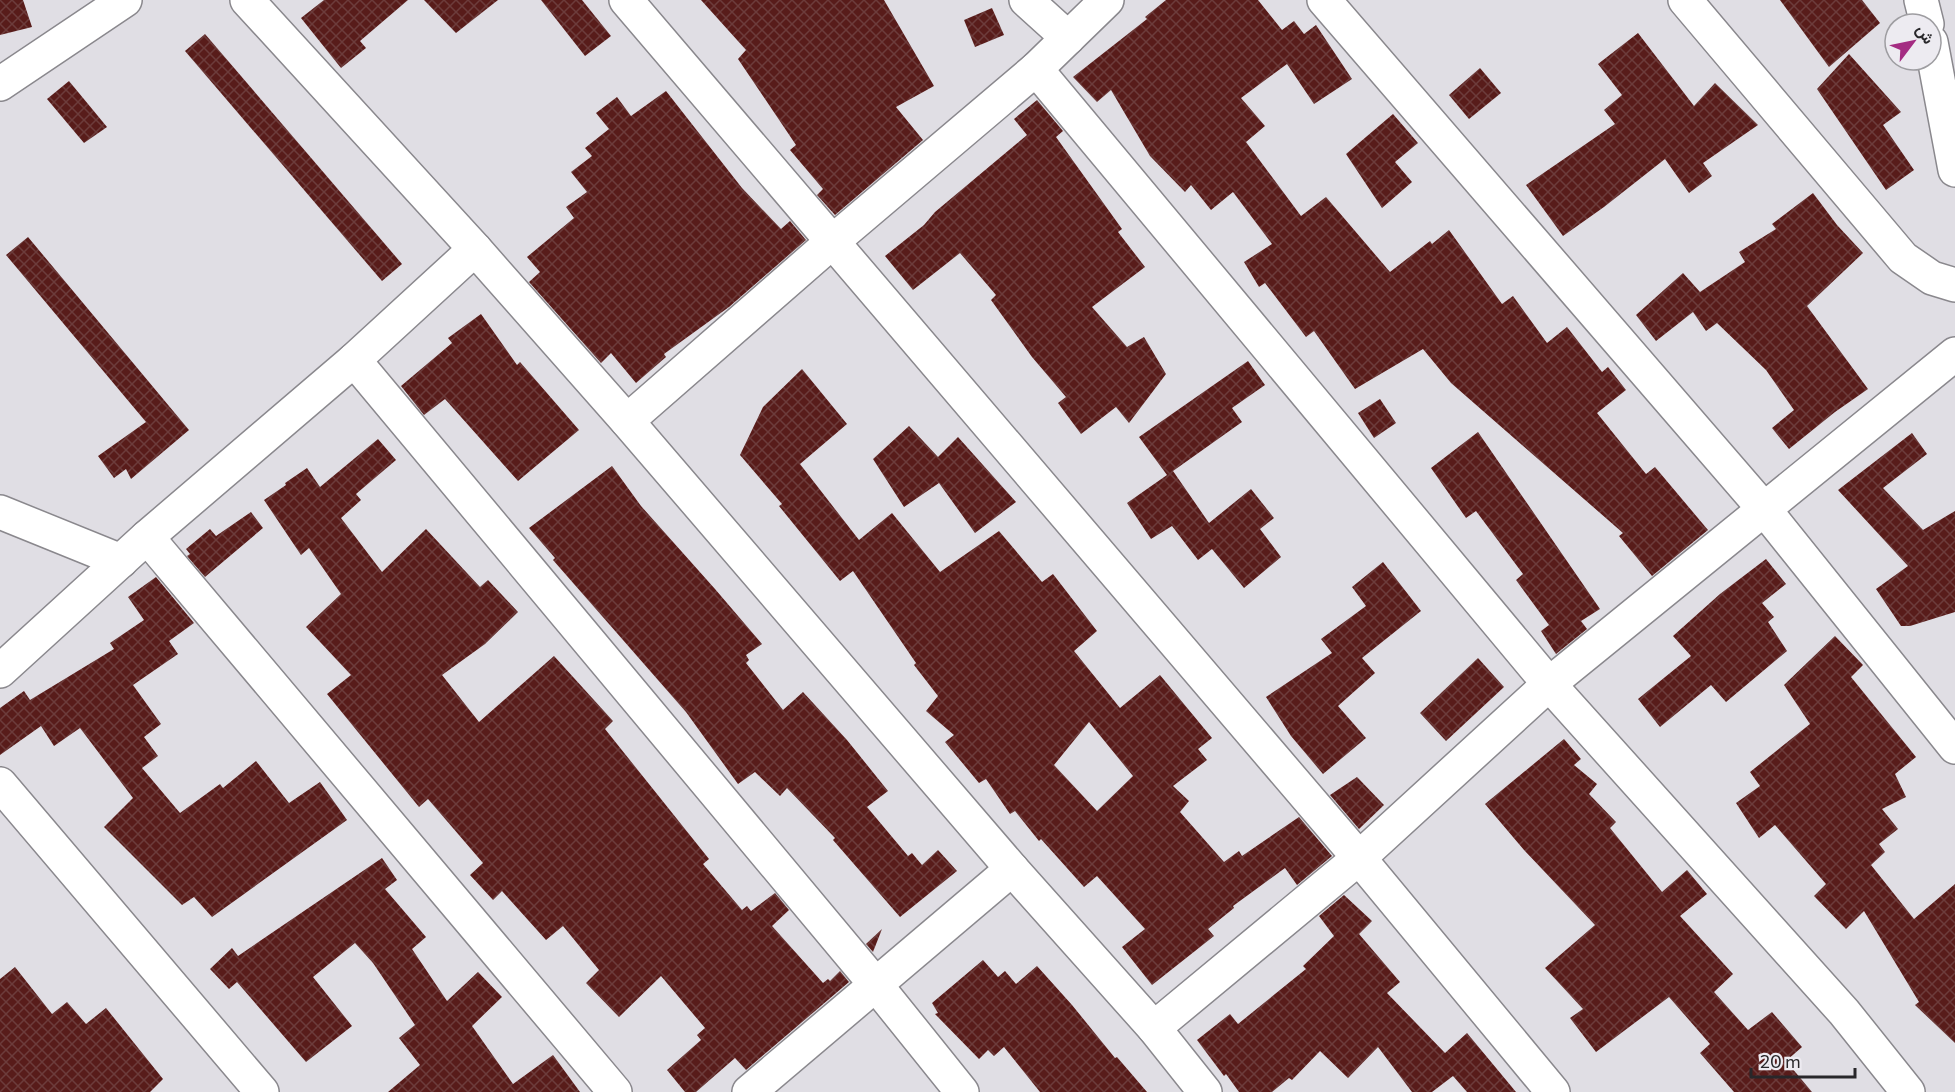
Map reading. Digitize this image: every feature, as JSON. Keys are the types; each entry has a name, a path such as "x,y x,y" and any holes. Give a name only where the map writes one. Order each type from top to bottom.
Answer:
{"street":[{"path":"0,84 125,0"},
{"path":"247,0 475,249 627,421 1012,869 1154,1028 1205,1092"},
{"path":"626,0 1359,858 1553,1092"},
{"path":"1026,0 1068,38"},
{"path":"627,421 832,242 1036,69 1107,0"},
{"path":"1324,0 1764,509 1955,747"},
{"path":"1685,0 1903,258 1932,278 1955,285"},
{"path":"1036,69 1549,684 1844,1012 1908,1092"},
{"path":"1937,72 1955,170"},
{"path":"0,671 147,537 354,360 475,249"},
{"path":"1154,1028 1359,858 1549,684 1955,354"},
{"path":"354,360 876,985 962,1092"},
{"path":"0,512 121,561"},
{"path":"147,537 615,1092"},
{"path":"0,784 262,1092"},
{"path":"749,1092 1012,869"}],"building":[{"path":"0,0 23,0 32,27 0,35"},
{"path":"324,0 408,0 360,41 366,48 341,68 301,18"},
{"path":"424,0 498,0 456,33"},
{"path":"541,0 582,0 611,36 585,56"},
{"path":"701,0 884,0 934,86 896,107 923,140 835,215 817,195 823,189 790,150 796,145 738,59 746,50"},
{"path":"1166,0 1258,0 1282,30 1294,21 1304,34 1316,25 1352,79 1314,104 1287,64 1241,98 1265,126 1246,142 1301,216 1326,197 1390,272 1430,241 1432,244 1449,230 1502,304 1513,296 1547,343 1567,327 1602,372 1608,367 1626,390 1597,413 1646,474 1655,467 1708,530 1652,576 1619,536 1623,533 1451,383 1423,349 1355,389 1314,331 1306,337 1265,283 1259,287 1244,262 1272,244 1233,192 1211,210 1191,185 1185,192 1150,156 1111,90 1097,102 1073,77 1147,19 1145,17"},
{"path":"1780,0 1862,0 1880,23 1829,67"},
{"path":"992,8 1004,35 975,47 964,20"},
{"path":"1638,33 1694,106 1715,83 1758,125 1703,163 1712,176 1689,193 1665,159 1563,236 1526,185 1615,124 1604,110 1622,95 1598,64"},
{"path":"205,34 402,264 382,281 185,51"},
{"path":"1849,54 1901,112 1883,125 1914,170 1886,190 1817,89"},
{"path":"1480,68 1501,93 1469,119 1449,95"},
{"path":"69,81 107,127 84,143 47,99"},
{"path":"666,91 742,188 781,229 790,221 806,240 729,307 664,354 666,357 636,383 611,353 601,363 529,282 540,272 527,257 574,218 566,207 587,192 571,172 592,156 585,148 609,129 596,113 617,97 631,116"},
{"path":"1037,100 1063,131 1056,137 1122,229 1118,232 1145,267 1092,307 1127,347 1144,337 1166,374 1129,423 1116,407 1081,434 1058,403 1066,397 1032,357 991,300 996,295 960,253 913,290 885,256 1027,135 1014,119"},
{"path":"1393,114 1418,143 1395,162 1412,182 1382,208 1346,154"},
{"path":"1813,193 1837,225 1863,253 1807,306 1868,389 1789,449 1772,428 1794,410 1766,370 1717,323 1706,331 1693,312 1656,341 1636,315 1683,273 1700,292 1745,262 1739,252 1776,229 1772,224"},
{"path":"28,237 189,430 131,479 126,469 114,478 98,456 146,422 6,255"},
{"path":"481,314 517,365 520,362 579,430 518,481 445,399 424,415 401,386 452,343 448,338"},
{"path":"1248,361 1265,385 1232,408 1242,422 1173,471 1209,523 1251,489 1274,518 1260,529 1281,557 1244,588 1212,549 1198,560 1172,526 1151,539 1127,503 1167,475 1139,437"},
{"path":"802,369 847,424 800,464 859,540 892,513 940,572 999,531 1042,582 1053,574 1097,631 1074,651 1120,708 1160,675 1212,738 1198,749 1207,760 1173,786 1189,801 1180,812 1224,862 1239,851 1242,856 1299,817 1332,856 1297,885 1285,868 1233,906 1234,908 1208,929 1214,936 1152,985 1122,947 1145,929 1097,876 1084,887 1041,839 1039,841 1015,811 1010,814 986,779 979,783 945,742 954,735 926,711 938,696 914,665 916,663 853,571 840,581 779,506 782,504 740,455 763,407","holes":["1089,722 1133,776 1097,811 1054,765"]},
{"path":"1380,399 1396,423 1374,438 1358,413"},
{"path":"909,426 938,457 958,437 1016,502 975,533 939,483 904,507 873,459"},
{"path":"1478,432 1600,609 1581,621 1587,629 1556,654 1541,631 1549,625 1516,580 1523,574 1476,511 1466,518 1431,468"},
{"path":"1912,433 1927,454 1883,488 1923,530 1955,511 1955,612 1910,626 1901,626 1876,589 1908,566 1838,490"},
{"path":"378,439 396,460 356,494 361,500 341,518 382,572 426,529 480,587 488,580 518,612 485,644 442,675 479,722 554,656 613,721 605,729 709,859 703,864 742,910 747,906 751,911 775,893 789,910 772,926 823,983 828,979 830,981 840,971 849,982 746,1070 735,1058 696,1092 685,1092 667,1070 701,1040 697,1035 705,1028 661,976 619,1017 586,983 599,970 563,926 546,940 502,891 493,900 470,875 483,863 428,799 419,807 327,694 351,675 306,627 341,594 309,548 301,555 264,500 307,468 320,487"},
{"path":"612,466 641,506 762,644 746,655 749,660 746,663 783,710 803,692 847,740 888,791 867,807 908,856 912,853 922,865 938,850 957,871 900,917 833,840 835,838 787,788 780,796 755,772 738,784 686,712 553,560 555,558 529,528"},
{"path":"251,512 263,528 205,577 187,556 190,554 186,549 210,529 216,536"},
{"path":"1766,559 1786,584 1762,603 1774,617 1768,622 1787,651 1726,702 1711,685 1660,727 1638,699 1691,656 1673,636 1720,594"},
{"path":"1383,562 1421,611 1362,658 1375,673 1338,706 1366,738 1323,774 1291,736 1266,697 1332,653 1321,639 1366,606 1352,587"},
{"path":"156,577 194,623 169,641 178,654 133,685 161,724 144,737 158,756 142,768 180,813 220,784 223,788 256,761 289,803 320,782 347,820 212,917 194,897 182,905 104,827 133,798 80,728 54,746 41,726 0,755 0,708 24,691 30,700 114,649 110,643 144,620 128,597"},
{"path":"1835,636 1863,665 1851,677 1916,757 1895,774 1906,797 1882,809 1898,829 1879,844 1885,852 1871,865 1914,919 1955,884 1955,1043 1915,1005 1919,1002 1864,911 1846,929 1814,896 1826,884 1775,825 1759,838 1736,803 1760,786 1750,772 1810,724 1784,685"},
{"path":"1478,658 1504,687 1446,741 1420,713"},
{"path":"1564,739 1581,759 1574,765 1597,784 1589,794 1616,822 1610,828 1662,892 1687,870 1707,894 1680,916 1733,974 1714,992 1748,1030 1772,1012 1802,1047 1786,1061 1812,1092 1734,1092 1700,1053 1710,1044 1669,997 1596,1052 1570,1018 1583,1009 1545,968 1595,925 1524,850 1485,804"},
{"path":"1357,777 1384,805 1359,829 1330,795"},
{"path":"382,858 397,880 385,889 426,937 412,949 447,1001 478,972 502,997 472,1026 513,1084 553,1055 580,1092 388,1092 420,1065 399,1038 415,1025 373,963 355,943 313,977 352,1026 306,1062 237,982 229,989 210,969 232,948 238,956"},
{"path":"1344,895 1372,921 1359,934 1400,982 1387,993 1445,1053 1467,1033 1516,1092 1467,1092 1453,1076 1432,1092 1412,1092 1378,1047 1348,1078 1320,1051 1292,1080 1289,1078 1272,1092 1239,1092 1226,1074 1224,1076 1197,1040 1230,1014 1238,1024 1306,969 1303,966 1334,936 1319,916"},
{"path":"882,929 873,952 866,944"},
{"path":"983,960 998,977 1005,971 1016,984 1037,966 1147,1092 1040,1092 1004,1047 994,1056 988,1050 979,1059 935,1014 938,1013 932,1003"},
{"path":"15,967 52,1014 67,1002 86,1024 106,1008 163,1079 150,1092 0,1092 0,979"}]}
